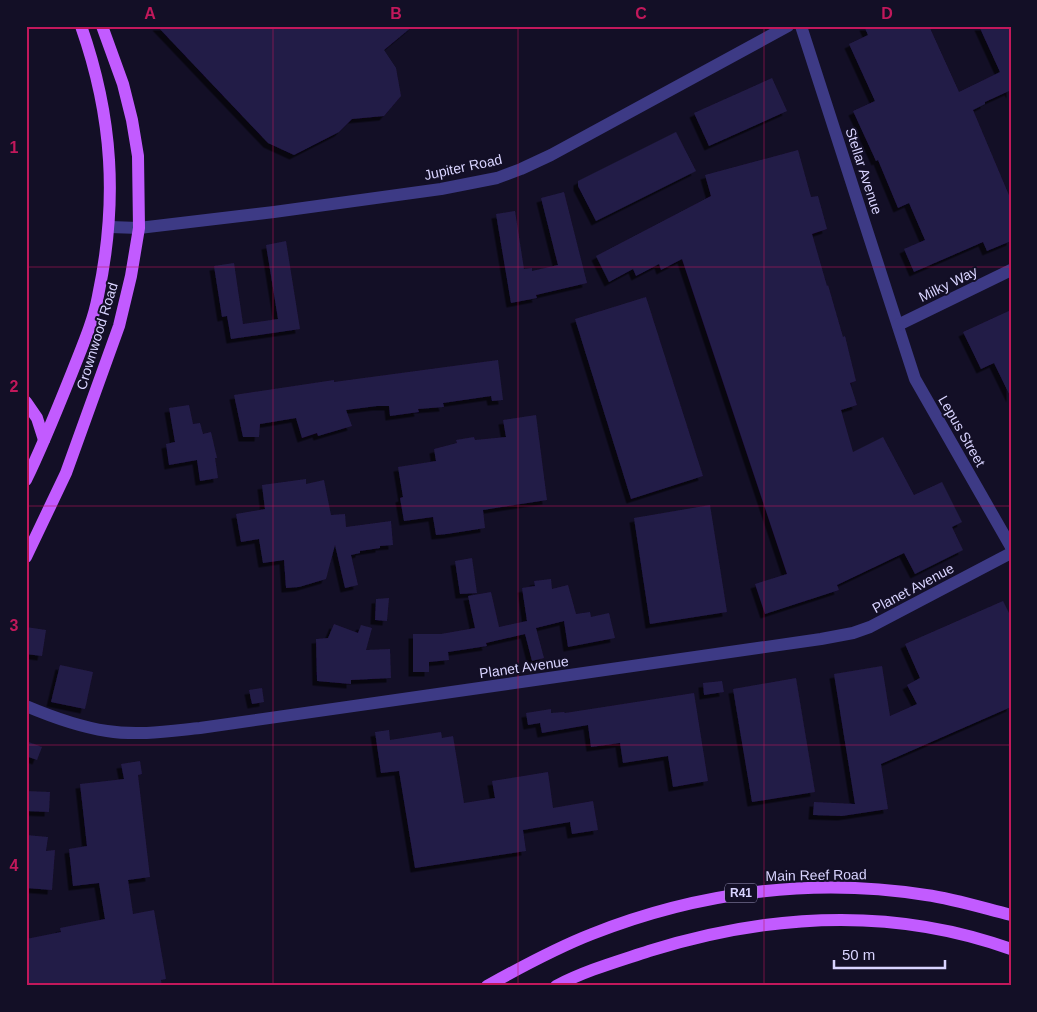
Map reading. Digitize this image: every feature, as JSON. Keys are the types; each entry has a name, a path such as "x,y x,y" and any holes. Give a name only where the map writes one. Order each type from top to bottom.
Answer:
{"main road":[{"name":"Crownwood Road","path":"26,480 83,344 98,297 110,227 108,133 92,60 81,26"},
{"name":"Crownwood Road","path":"26,557 66,473 119,326 131,276 139,228 138,156 132,120 123,84 102,26"},
{"path":"26,402 37,418 44,440"},
{"name":"Main Reef Road","path":"487,986 573,942 625,922 673,907 752,892 837,888 889,890 951,900 1011,915"},
{"path":"556,986 584,972 677,943 725,931 820,919 862,920 935,929 979,939 1011,949"}],"street":[{"name":"Jupiter Road","path":"110,227 139,228 274,212 441,189 497,178 552,155 788,26"},
{"name":"Stellar Avenue","path":"800,26 898,325"},
{"name":"Milky Way","path":"898,325 1011,270"},
{"name":"Lepus Street","path":"898,325 915,379 1011,547"},
{"name":"Planet Avenue","path":"26,706 82,726 109,732 148,733 219,725 821,639 853,633 870,627 1011,553"}],"building":[{"path":"157,26 413,26 384,50 396,68 401,96 384,116 352,119 339,132 294,155 268,143"},
{"path":"864,26 929,26 959,92 1000,72 979,26 1011,26 1011,94 1009,91 973,110 1011,200 1011,241 987,251 983,242 914,272 904,249 925,240 909,203 898,208 878,160 876,161 853,111 875,101 849,44 868,35"},
{"path":"772,78 787,111 709,146 694,113"},
{"path":"676,132 696,171 596,221 578,186 578,181"},
{"path":"798,150 811,197 818,196 827,229 812,234 843,337 845,336 856,381 850,383 857,405 841,410 853,452 883,437 914,495 942,482 962,522 952,527 963,550 915,574 904,553 837,585 839,590 765,614 755,584 787,574 682,259 661,270 659,264 636,276 633,269 609,282 596,256 711,196 705,175"},
{"path":"564,192 587,283 536,295 537,298 511,303 496,214 515,211 524,269 532,268 532,271 558,265 541,198"},
{"path":"286,241 300,329 231,339 227,316 222,317 214,266 234,263 243,324 278,319 266,245"},
{"path":"646,297 703,476 631,499 575,319"},
{"path":"1011,310 1011,398 994,363 981,369 963,332"},
{"path":"498,360 503,400 492,401 491,396 443,403 444,407 418,409 419,412 390,416 389,406 346,410 352,426 318,436 317,433 302,438 296,418 260,424 259,437 243,437 234,395 334,380 334,382"},
{"path":"189,405 193,424 200,423 203,434 211,432 217,458 215,458 218,478 200,481 197,460 169,465 166,444 175,442 169,408"},
{"path":"536,415 547,500 483,510 485,528 447,534 436,535 433,517 404,521 400,498 403,497 398,467 436,461 434,449 457,443 456,440 474,437 475,440 506,437 503,420"},
{"path":"306,479 306,484 324,480 331,515 345,514 346,527 391,521 393,545 380,546 380,548 360,551 360,553 351,555 358,585 345,588 335,545 326,579 299,587 286,588 284,560 263,563 259,539 241,542 236,514 265,509 262,485"},
{"path":"710,505 727,612 650,624 634,518"},
{"path":"472,558 477,593 460,594 455,561"},
{"path":"551,579 552,589 568,585 576,614 590,612 591,617 609,613 615,638 568,647 564,621 536,628 544,658 532,661 525,634 486,643 487,646 448,652 449,660 429,662 429,672 413,672 413,634 441,634 475,628 468,596 491,592 499,627 527,621 522,588 535,586 534,581"},
{"path":"389,598 387,621 375,620 376,599"},
{"path":"1003,601 1011,617 1011,707 881,764 888,809 842,816 813,815 814,802 855,804 834,674 882,666 890,716 917,704 907,685 920,678 905,644"},
{"path":"334,624 358,633 361,625 372,628 366,650 390,649 391,678 351,680 351,684 317,681 316,639 328,638"},
{"path":"26,627 46,630 42,656 26,654"},
{"path":"60,665 93,672 85,709 51,702"},
{"path":"796,678 815,792 752,802 733,689"},
{"path":"722,681 724,692 704,695 703,683"},
{"path":"262,688 264,702 252,704 249,690"},
{"path":"694,693 708,781 673,787 668,756 623,763 620,743 591,747 588,725 542,733 540,723 528,725 526,713 551,709 551,713 565,713"},
{"path":"389,730 390,740 441,732 442,738 453,736 464,803 495,798 492,781 548,772 553,808 593,801 598,830 572,834 570,822 523,830 526,851 415,868 399,771 381,773 375,732"},
{"path":"26,741 42,747 37,760 26,756"},
{"path":"140,761 142,774 138,775 150,877 128,880 133,914 154,910 166,979 161,980 162,986 26,986 26,939 61,932 60,928 105,919 99,883 73,886 69,849 87,846 80,784 124,779 121,764"},
{"path":"26,791 50,792 49,812 26,811"},
{"path":"26,835 48,837 46,851 55,850 52,890 26,888"}]}
